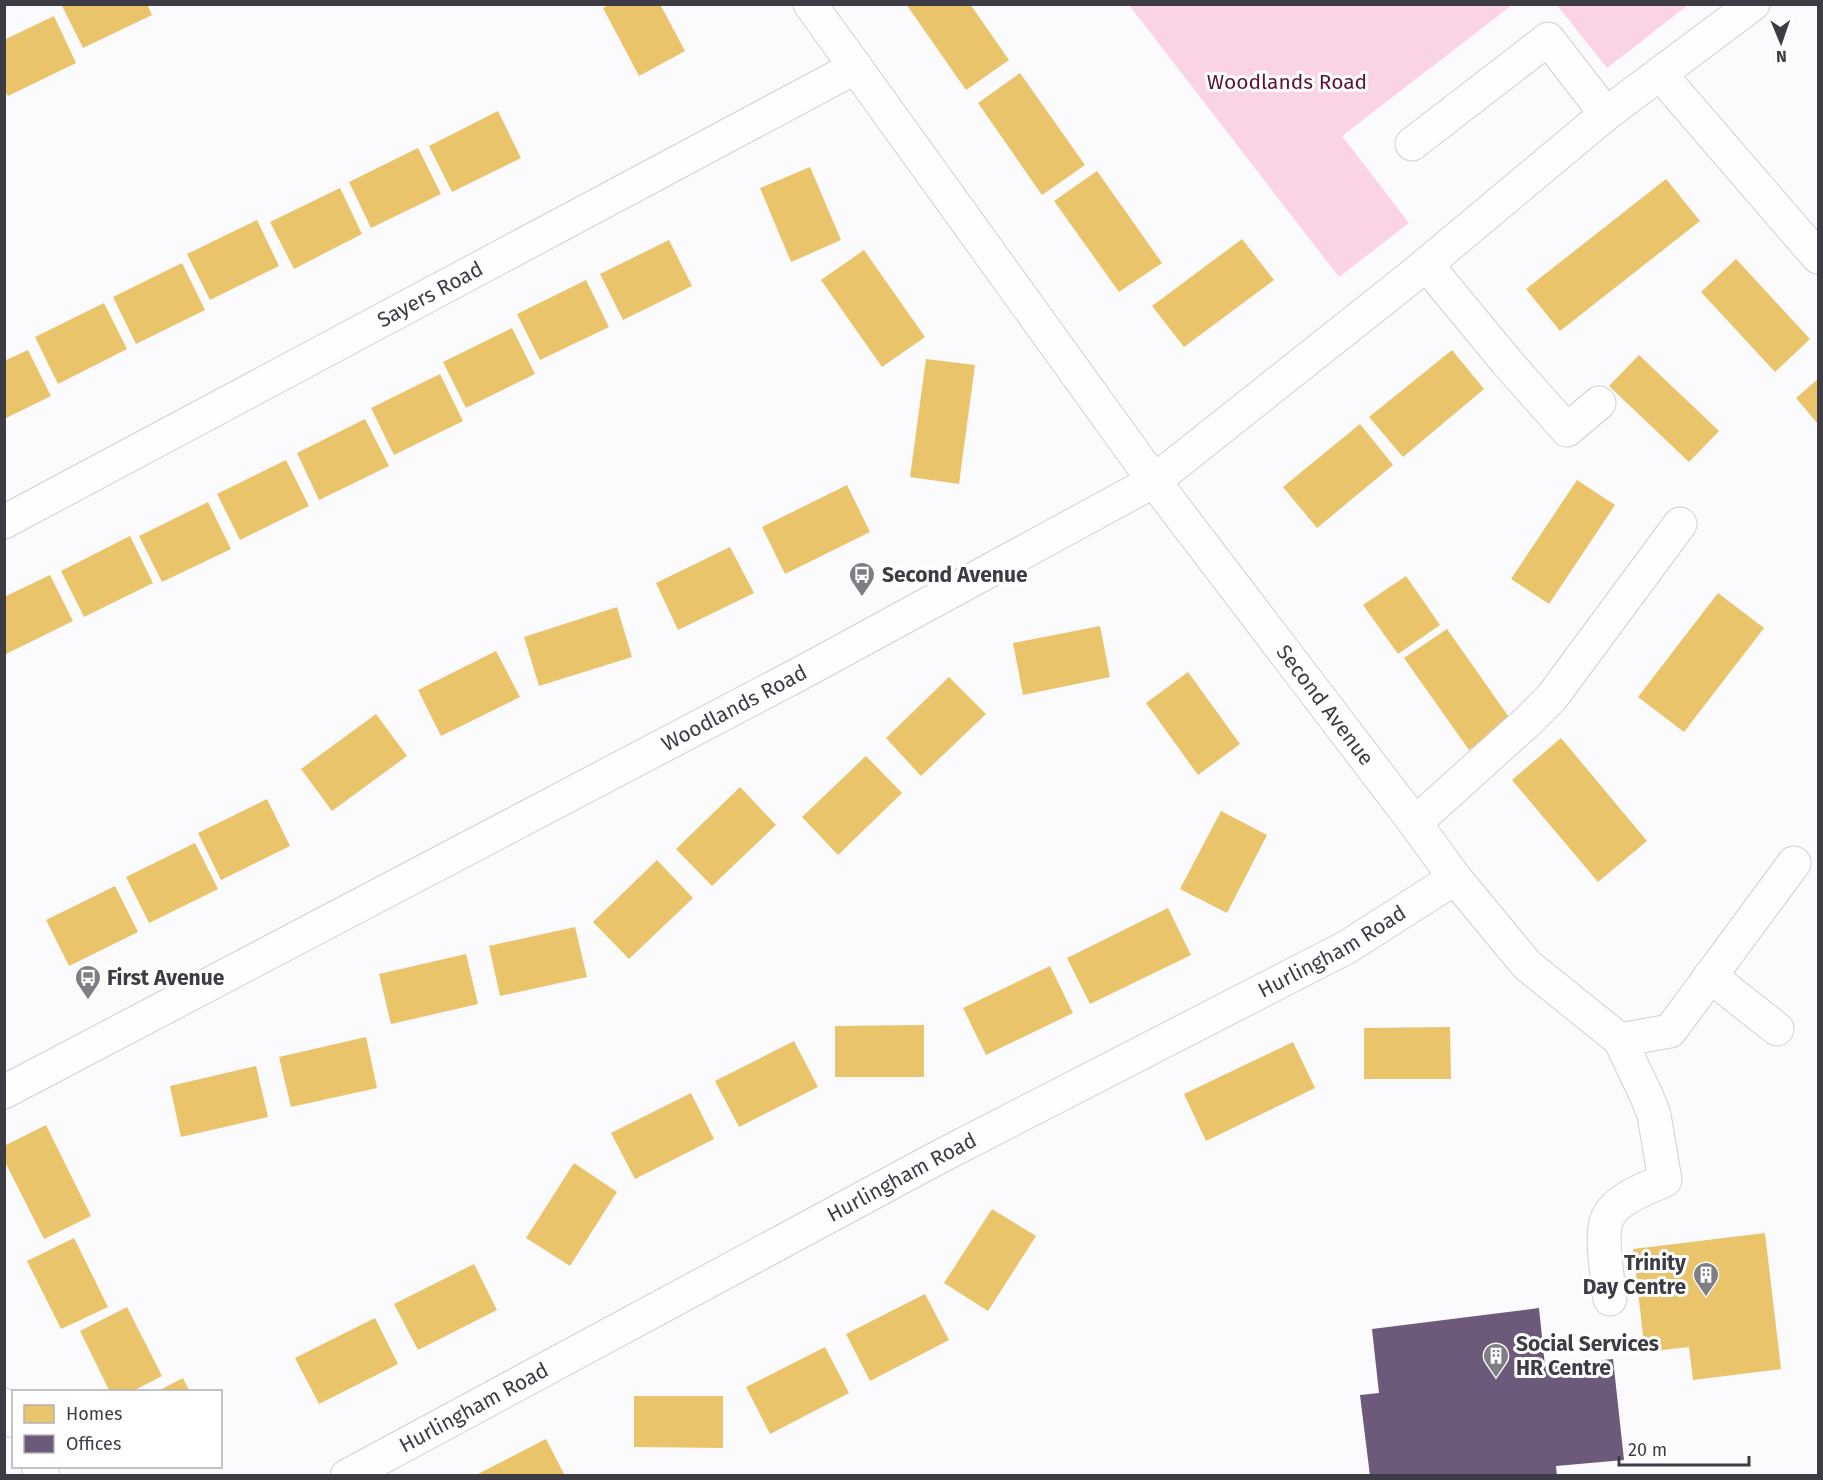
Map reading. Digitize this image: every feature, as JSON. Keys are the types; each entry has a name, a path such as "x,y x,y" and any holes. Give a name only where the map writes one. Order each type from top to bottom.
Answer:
{"street":[{"name":"Second Avenue","path":"810,4 1154,481 1455,878 1527,965 1620,1040"},
{"name":"Woodlands Road","path":"4,1092 803,672 1154,481 1426,264 1606,114 1753,4"},
{"path":"1412,144 1548,39 1606,114"},
{"name":"Sayers Road","path":"4,522 856,67"},
{"path":"1660,74 1818,257"},
{"path":"1426,264 1506,361 1567,430 1599,403"},
{"path":"1415,823 1552,697 1680,524"},
{"path":"1610,1299 1605,1233 1607,1218 1619,1204 1632,1195 1665,1180 1653,1115 1620,1040 1670,1031 1794,863"},
{"name":"Hurlingham Road","path":"346,1476 939,1157 1347,947 1455,878"},
{"path":"1710,976 1777,1029"},
{"path":"4,1405 12,1418"}],"green space":[{"name":"Woodlands Road","path":"1129,5 1512,5 1342,136 1409,223 1339,277"},
{"path":"1557,5 1688,5 1607,68"}],"building: Homes":[{"path":"61,4 147,4 152,15 83,48"},
{"path":"610,4 660,4 685,51 639,76 603,8"},
{"path":"906,4 970,4 1009,60 966,90"},
{"path":"54,16 76,63 8,96 4,90 4,40"},
{"path":"1020,73 1085,165 1042,195 978,103"},
{"path":"498,111 521,158 452,192 429,146"},
{"path":"418,148 441,194 371,228 349,182"},
{"path":"810,167 841,240 791,262 760,188"},
{"path":"1097,171 1162,263 1119,292 1054,201"},
{"path":"1666,179 1700,221 1560,331 1526,289"},
{"path":"340,188 362,234 294,269 270,222"},
{"path":"257,220 279,266 210,300 187,254"},
{"path":"1242,239 1274,280 1184,347 1152,306"},
{"path":"669,240 692,286 623,320 600,274"},
{"path":"864,250 925,337 882,367 821,280"},
{"path":"1736,259 1810,339 1775,372 1701,292"},
{"path":"182,263 205,310 136,344 113,297"},
{"path":"586,280 609,327 540,360 517,314"},
{"path":"104,303 127,349 58,384 35,337"},
{"path":"512,328 535,374 466,408 443,362"},
{"path":"28,350 51,396 4,419 4,361"},
{"path":"1452,350 1484,389 1403,457 1369,417"},
{"path":"1639,355 1719,431 1689,462 1609,386"},
{"path":"926,359 975,365 959,484 910,477"},
{"path":"440,374 463,421 394,455 371,408"},
{"path":"1818,379 1818,424 1796,398"},
{"path":"365,419 389,466 319,500 297,453"},
{"path":"1360,424 1393,465 1317,528 1283,487"},
{"path":"286,460 309,506 240,540 217,494"},
{"path":"1577,480 1615,505 1549,604 1511,579"},
{"path":"847,485 870,532 785,574 762,527"},
{"path":"208,502 231,549 162,582 139,536"},
{"path":"130,536 153,583 84,617 61,571"},
{"path":"730,547 754,593 678,630 656,583"},
{"path":"50,575 73,621 4,655 4,597"},
{"path":"1406,576 1440,625 1398,654 1363,605"},
{"path":"1718,593 1764,628 1684,732 1638,697"},
{"path":"617,607 632,657 539,686 524,637"},
{"path":"1100,626 1110,677 1023,695 1013,643"},
{"path":"1447,629 1511,720 1469,750 1404,658"},
{"path":"496,651 520,697 441,736 418,690"},
{"path":"1188,672 1240,744 1198,775 1146,703"},
{"path":"949,677 986,714 921,776 886,738"},
{"path":"376,714 407,756 332,811 301,769"},
{"path":"1561,738 1647,841 1598,882 1512,780"},
{"path":"866,756 902,793 838,855 802,817"},
{"path":"740,787 776,825 712,886 676,849"},
{"path":"267,799 290,846 221,880 198,833"},
{"path":"1221,811 1267,835 1227,913 1180,889"},
{"path":"195,843 218,889 149,923 126,877"},
{"path":"657,860 693,898 629,959 593,922"},
{"path":"115,886 138,932 69,966 46,920"},
{"path":"1168,908 1191,955 1090,1004 1067,958"},
{"path":"575,927 587,977 500,996 489,946"},
{"path":"466,954 478,1004 391,1024 379,974"},
{"path":"1050,966 1073,1013 986,1055 963,1008"},
{"path":"924,1025 924,1077 835,1077 835,1026"},
{"path":"1450,1027 1451,1079 1364,1079 1364,1028"},
{"path":"366,1037 377,1088 291,1107 279,1057"},
{"path":"794,1041 818,1087 739,1127 715,1081"},
{"path":"1293,1042 1315,1088 1206,1141 1184,1094"},
{"path":"256,1066 268,1117 181,1137 170,1086"},
{"path":"691,1093 714,1139 635,1179 611,1133"},
{"path":"46,1125 91,1216 44,1239 4,1160 4,1146"},
{"path":"574,1163 617,1192 570,1266 526,1238"},
{"path":"992,1209 1036,1236 988,1311 944,1283"},
{"name":"Trinity Day Centre","path":"1765,1233 1781,1369 1693,1380 1689,1347 1645,1352 1633,1249"},
{"path":"74,1238 108,1307 61,1329 27,1261"},
{"path":"474,1264 497,1310 418,1350 394,1304"},
{"path":"925,1294 949,1340 870,1381 846,1334"},
{"path":"127,1307 162,1376 135,1390 109,1390 80,1331"},
{"path":"375,1318 398,1364 319,1404 295,1358"},
{"path":"825,1347 849,1393 770,1434 746,1387"},
{"path":"183,1378 189,1390 160,1390"},
{"path":"634,1396 723,1396 723,1448 634,1447"},
{"path":"546,1439 565,1476 474,1476"}],"building: Offices":[{"name":"Social Services HR Centre","path":"1539,1308 1545,1366 1613,1359 1624,1460 1556,1466 1557,1476 1370,1476 1360,1395 1379,1393 1372,1329"}],"place":[{"name":"Second Avenue","path":"862,598"},
{"name":"First Avenue","path":"88,1001"},
{"name":"Trinity Day Centre","path":"1706,1298"},
{"name":"Social Services HR Centre","path":"1496,1379"}]}
